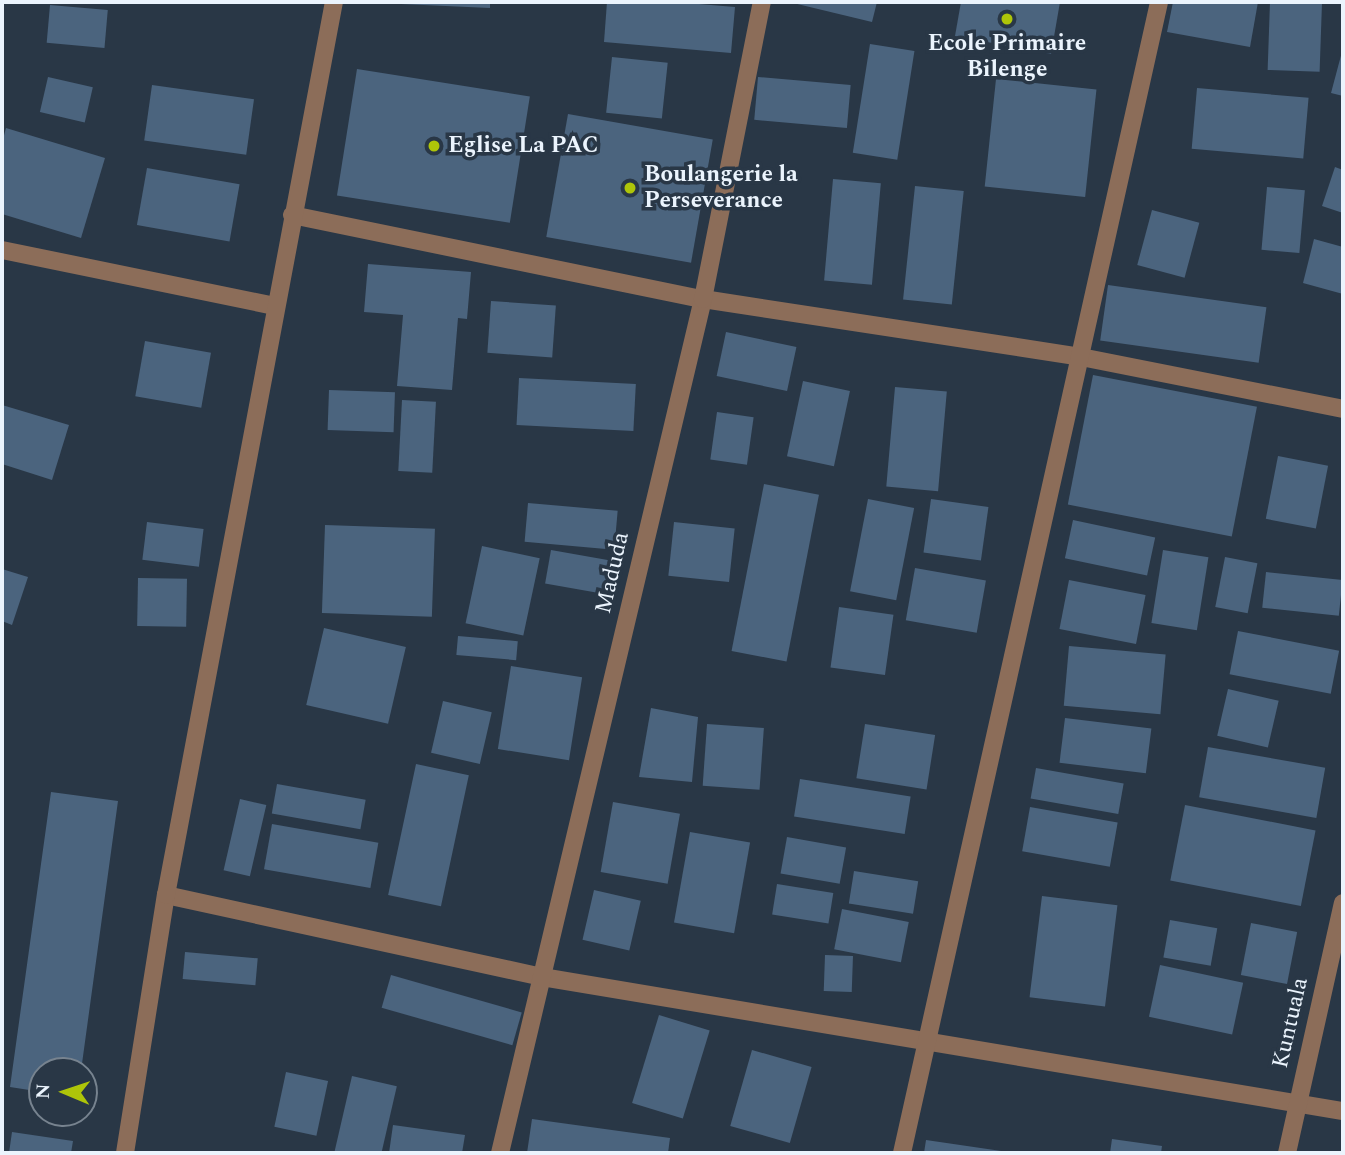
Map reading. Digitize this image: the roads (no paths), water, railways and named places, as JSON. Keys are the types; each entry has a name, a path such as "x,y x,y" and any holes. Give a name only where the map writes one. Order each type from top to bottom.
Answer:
{"street":[{"path":"125,1153 166,895 334,2"},
{"name":"Maduda","path":"500,1153 703,299 762,2"},
{"path":"902,1153 1159,2"},
{"path":"292,215 703,299 1081,357 1343,409"},
{"path":"2,250 275,306"},
{"path":"166,895 542,977 1343,1111"},
{"name":"Kuntuala","path":"1287,1153 1343,903"}],"place":[{"name":"Ecole Primaire Bilenge","path":"1007,19"},
{"name":"Eglise La PAC","path":"434,146"},
{"name":"Boulangerie la Perseverance","path":"630,188"}]}
